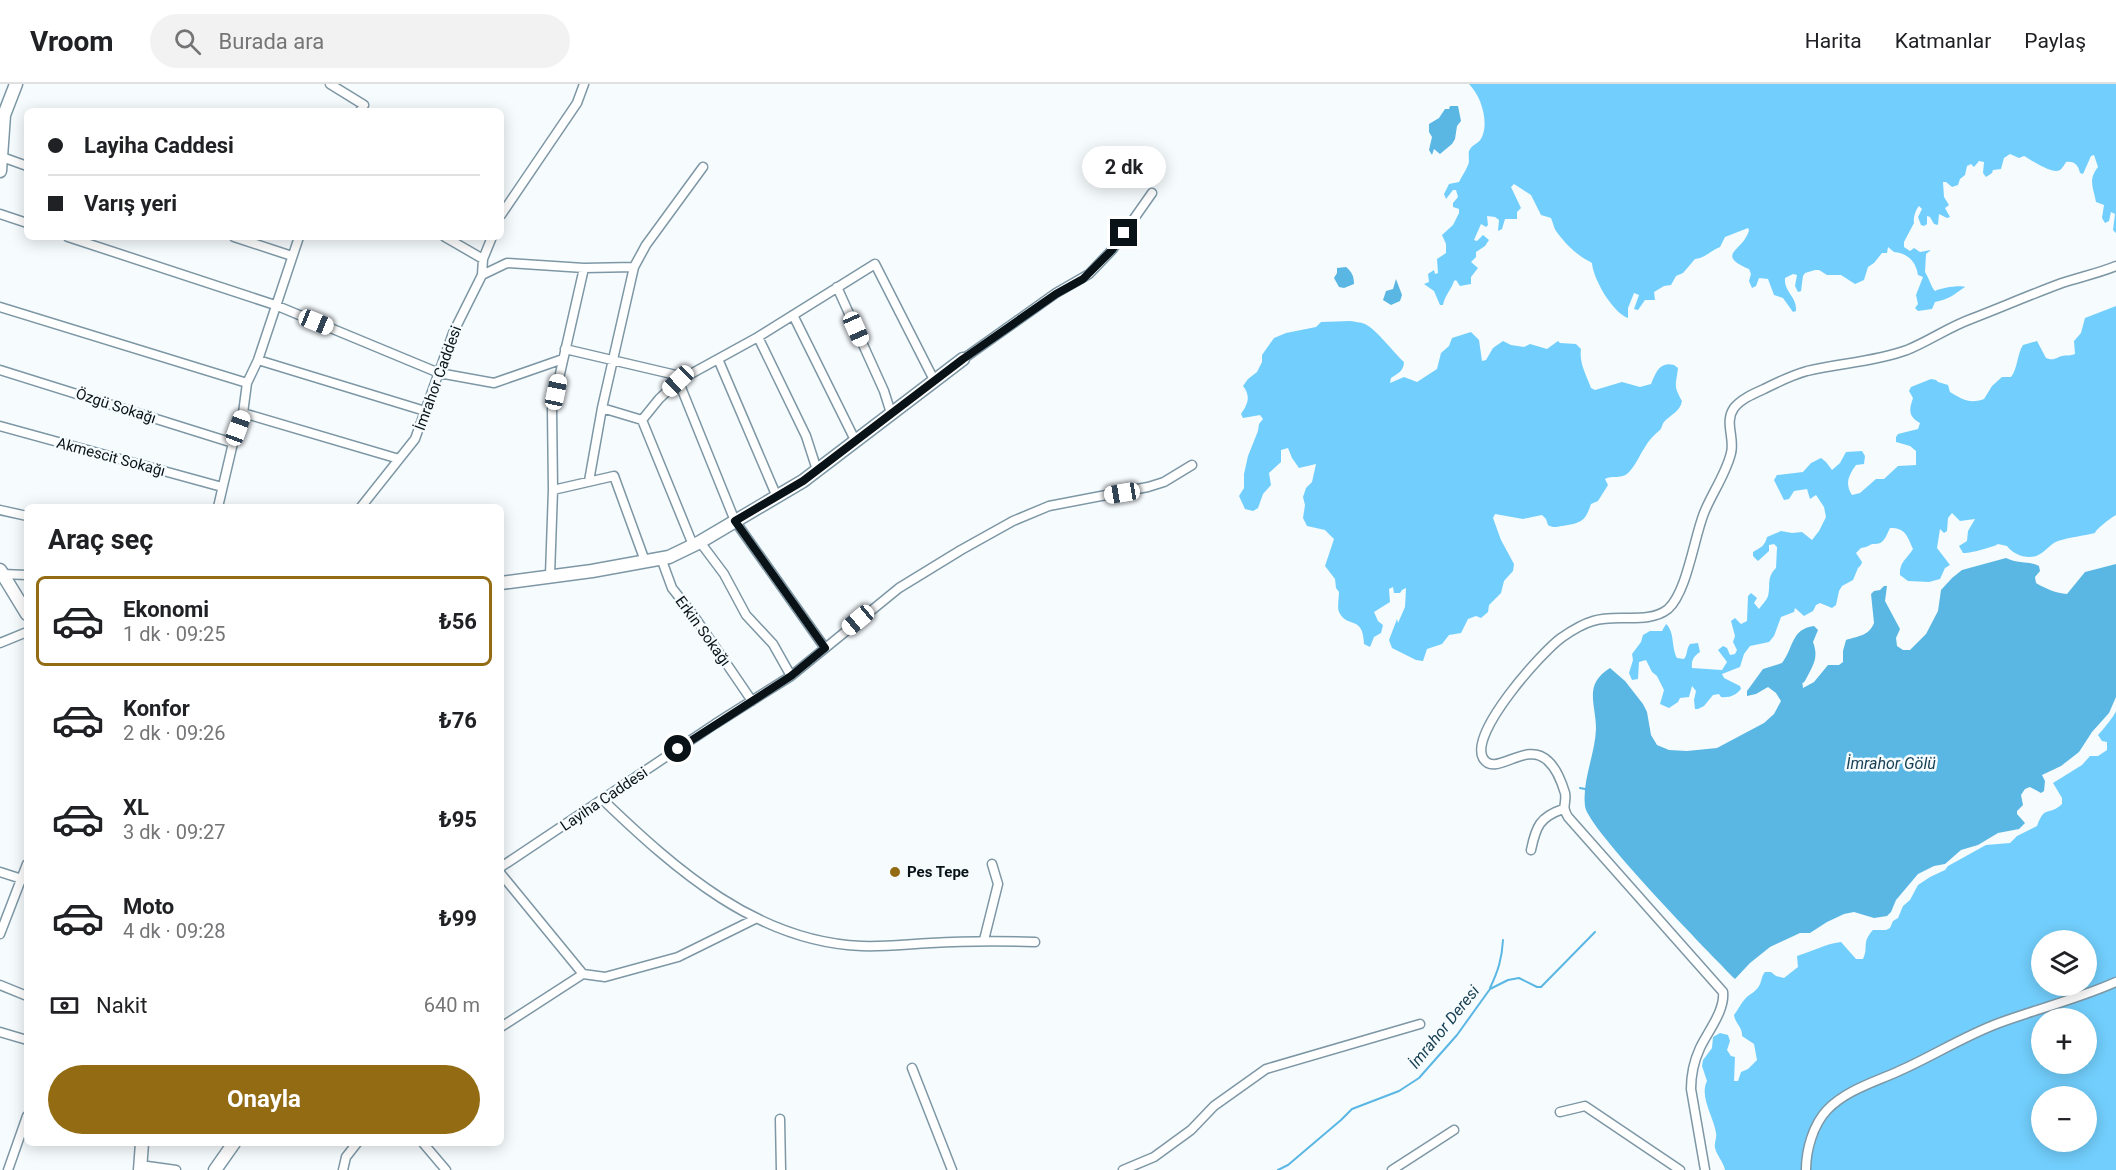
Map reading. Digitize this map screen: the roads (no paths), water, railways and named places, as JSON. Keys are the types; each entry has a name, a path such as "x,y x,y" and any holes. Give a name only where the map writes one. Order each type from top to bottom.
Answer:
{"street":[{"path":"0,171 4,115 16,84"},
{"path":"330,84 364,105 362,108"},
{"path":"504,211 577,103 584,84"},
{"path":"2,157 24,165"},
{"path":"589,481 602,408 634,267 646,245 703,167"},
{"path":"504,583 592,571 669,556 697,543 777,497 818,470 963,359 1056,294 1089,274 1112,250 1152,193"},
{"path":"0,214 24,222"},
{"path":"77,240 275,305 438,373 494,383 563,359"},
{"path":"243,240 292,256"},
{"path":"219,504 232,443 243,413 248,383 258,360 298,240"},
{"path":"450,240 483,259"},
{"name":"İmrahor Caddesi","path":"363,504 415,439 453,333 482,275 483,259 491,240"},
{"path":"482,275 507,263 584,268 634,267"},
{"path":"642,420 678,381 758,337 875,264 934,380"},
{"path":"1705,1170 1690,1089 1691,1076 1700,1048 1722,1004 1723,992 1574,825 1563,809 1565,792 1557,774 1547,760 1539,754 1531,753 1496,765 1490,764 1485,761 1481,752 1486,731 1494,716 1526,674 1562,638 1578,627 1594,620 1659,614 1668,608 1678,595 1704,513 1730,460 1733,440 1729,422 1735,407 1744,399 1794,375 1883,358 1910,348 1970,319 2059,284 2116,266"},
{"path":"550,576 553,490 552,409 584,268"},
{"path":"837,287 884,391 891,412"},
{"path":"0,308 248,383"},
{"path":"793,315 855,440"},
{"path":"758,337 806,436 818,470"},
{"path":"565,349 676,375 735,521 825,648"},
{"path":"718,359 777,497"},
{"path":"258,360 425,411"},
{"name":"Özgü Sokağı","path":"0,370 232,443"},
{"path":"602,408 642,420 697,543 724,574 746,615 773,644 791,676"},
{"path":"243,413 399,459"},
{"name":"Akmescit Sokağı","path":"0,426 222,487"},
{"name":"Layiha Caddesi","path":"504,865 791,676 899,588 961,550 1014,521 1049,506 1148,488 1164,482 1192,465"},
{"path":"553,490 615,476 645,561"},
{"path":"0,510 24,515"},
{"name":"Erkin Sokağı","path":"661,558 672,588 752,701"},
{"path":"24,574 2,576 24,609"},
{"path":"0,643 24,633"},
{"path":"603,800 648,843 696,882 756,919 817,941 863,946 984,940 1035,942"},
{"path":"1531,850 1537,828 1542,821 1551,813 1563,809"},
{"path":"984,940 998,884 992,864"},
{"path":"0,872 24,880 0,934"},
{"path":"504,878 583,974"},
{"path":"504,1025 583,974 605,977 678,957 756,919"},
{"path":"1806,1170 1810,1144 1819,1120 1828,1110 1857,1089 1898,1072 1966,1037 1999,1023 2116,982"},
{"path":"0,985 24,995"},
{"path":"1123,1170 1154,1157 1191,1130 1214,1106 1266,1069 1420,1024"},
{"path":"0,1032 24,1039"},
{"path":"912,1068 952,1170"},
{"path":"1560,1112 1584,1106 1680,1170"},
{"path":"780,1119 781,1170"},
{"path":"8,1170 24,1125"},
{"path":"1392,1170 1454,1130"},
{"path":"142,1146 140,1168 176,1170"},
{"path":"215,1170 232,1146"},
{"path":"343,1170 346,1157 355,1146"},
{"path":"426,1146 446,1170"}],"water":[{"path":"1450,106 1458,106 1461,121 1457,126 1455,139 1440,154 1434,149 1432,155 1429,150 1432,137 1429,124 1439,118"},
{"path":"1346,267 1352,274 1354,284 1344,288 1339,287 1334,278 1337,268"},
{"path":"1396,279 1402,295 1400,301 1391,305 1383,300 1386,291 1393,289"},
{"name":"İmrahor Gölü","path":"2006,558 2039,566 2040,571 2035,577 2036,583 2067,594 2085,572 2116,564 2116,697 2109,713 2092,732 2079,752 2061,766 2042,775 2045,781 2044,791 2041,793 2030,787 2025,789 2021,795 2023,805 2017,814 2025,823 2019,829 1998,833 1978,845 1961,850 1945,864 1934,866 1918,874 1896,900 1887,916 1874,918 1854,912 1844,914 1810,933 1800,933 1770,947 1735,979 1652,892 1591,819 1585,806 1585,796 1596,729 1593,695 1596,681 1610,668 1625,681 1647,712 1651,735 1657,745 1669,750 1687,751 1717,748 1764,723 1774,714 1781,701 1776,693 1768,687 1747,696 1747,691 1763,669 1782,663 1801,631 1814,626 1818,630 1813,642 1814,661 1802,683 1803,688 1814,682 1828,665 1839,665 1843,662 1846,640 1863,635 1872,627 1874,623 1871,594 1874,591 1887,586 1885,601 1900,629 1896,638 1897,646 1903,650 1910,650 1926,634 1938,611 1941,590 1952,578 1962,570"}],"waterway":[{"path":"1580,788 1585,789"},
{"name":"İmrahor Deresi","path":"1278,1170 1288,1165 1352,1109 1399,1091 1419,1078 1457,1035 1490,989 1508,980 1519,978 1541,987 1595,932"},
{"path":"1490,988 1499,965 1503,940"}],"place":[{"name":"Pes Tepe","path":"895,872"}]}
